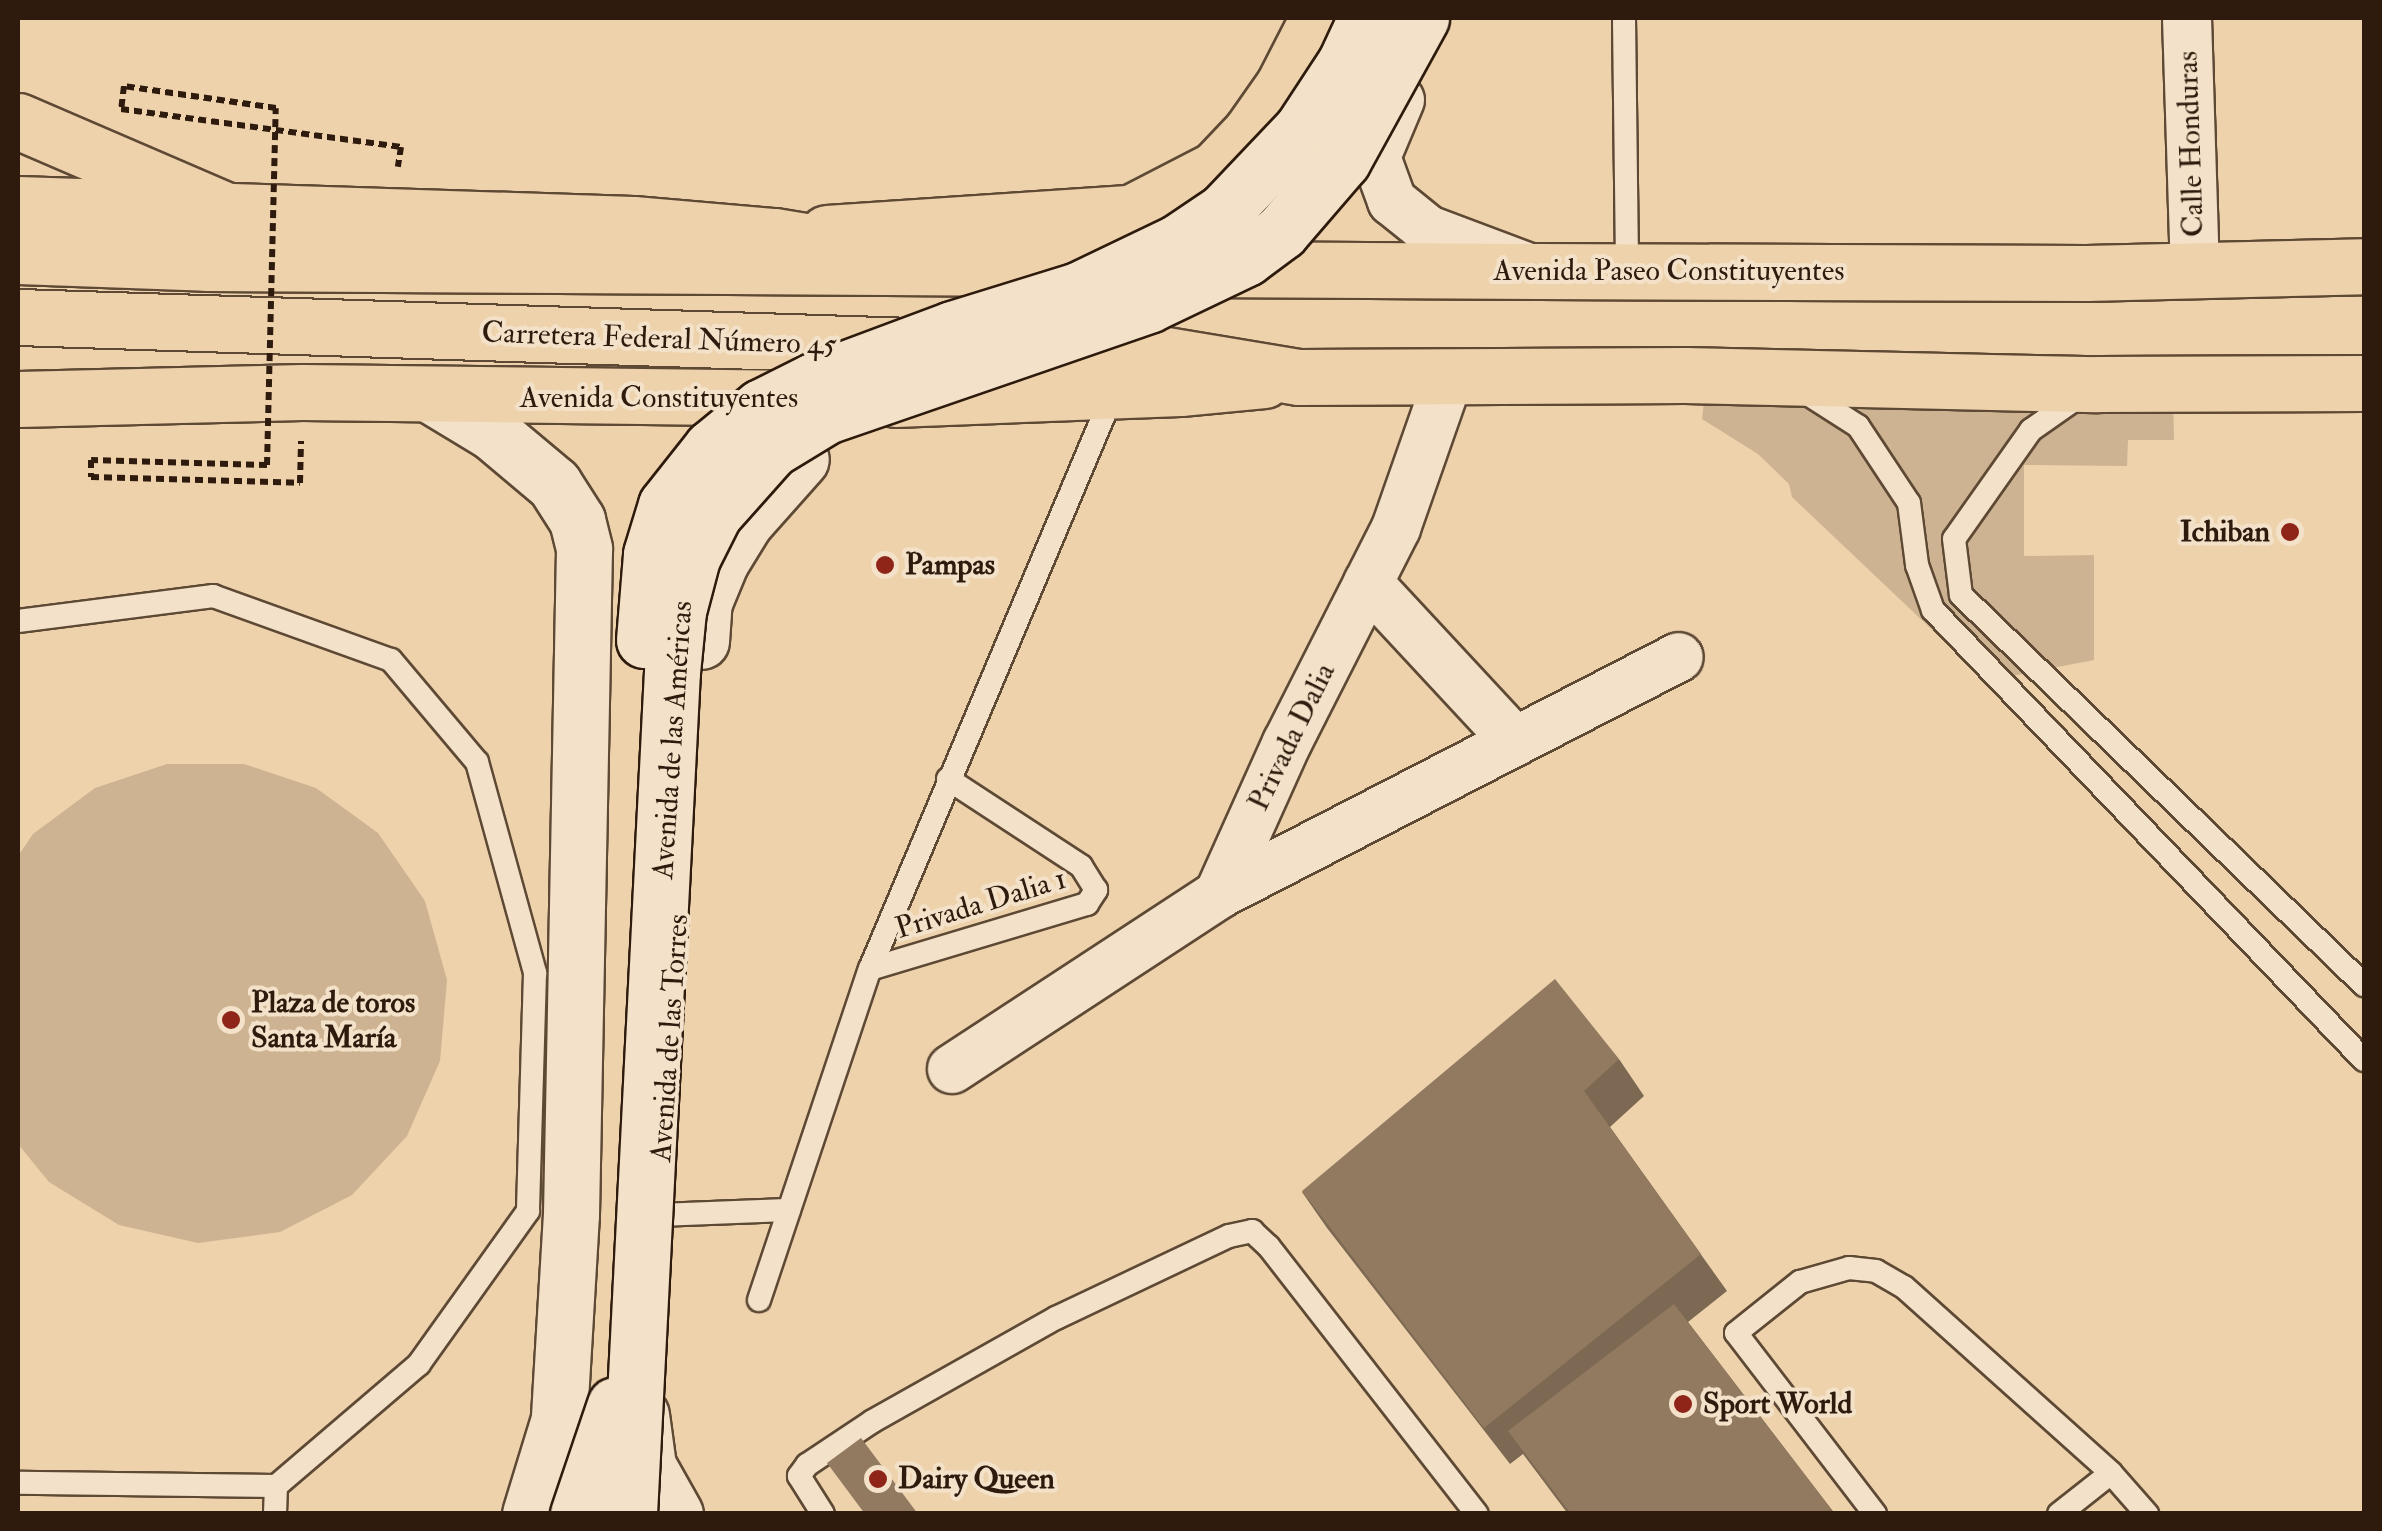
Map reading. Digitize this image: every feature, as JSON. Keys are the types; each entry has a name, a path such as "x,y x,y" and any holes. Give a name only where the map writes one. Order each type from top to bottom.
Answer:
{"main road":[{"path":"774,236 1131,213 1216,168 1250,133 1284,86 1318,18"},
{"name":"Avenida de las Américas","path":"597,1514 628,1416 645,632 651,554 666,506 711,448 761,407 813,381 1078,290 1178,242 1224,211 1301,130 1345,63 1366,18"},
{"name":"Avenida de las Américas","path":"629,1514 672,672 678,611 692,558 714,514 772,448 826,416 1148,305 1246,258 1281,232 1343,160 1421,18"},
{"path":"18,121 229,212"},
{"path":"18,204 392,213 774,236 974,267"},
{"path":"18,256 206,263 974,267"},
{"name":"Avenida Paseo Constituyentes","path":"974,267 1626,271 2364,266"},
{"name":"Carretera Federal Número 45","path":"18,317 1160,354 1299,377"},
{"path":"1299,377 2364,383"},
{"name":"Avenida Constituyentes","path":"18,399 302,392 895,399 1114,391 1299,377"},
{"path":"434,396 492,432 554,484 577,520 584,549 550,1212 559,1419 530,1514"},
{"name":"Avenida de las Torres","path":"675,1514 648,1466 628,1416 656,1215 704,602 721,561 772,488 822,440 895,399"},
{"path":"562,1514 600,1479 628,1416"},
{"path":"578,1514 628,1416"}],"street":[{"path":"1443,18 1376,157 1392,201 1428,230 1537,271"},
{"name":"Calle Honduras","path":"2187,18 2195,270"},
{"name":"Privada Dalia","path":"1219,894 1287,742 1396,528 1450,377"},
{"path":"1368,583 1516,741"},
{"name":"Privada Dalia","path":"952,1069 1219,894 1679,656"}],"lane":[{"path":"1624,18 1626,271"},
{"path":"1784,379 1858,426 1909,503 1917,565 1933,610 2364,1060"},
{"path":"2097,384 2031,430 1986,488 1954,539 1961,596 2364,984"},
{"name":"Privada Dalia 1","path":"759,1300 870,969 1114,391"},
{"path":"18,621 213,596 391,660 477,762 536,974 550,1212 419,1364 276,1486 18,1483"},
{"path":"2121,806 2151,778"},
{"name":"Privada Dalia 1","path":"870,969 1087,904 1096,890 1081,866 948,780"},
{"path":"656,1215 789,1210"},
{"path":"823,1514 799,1476 807,1465 872,1421 972,1363 1144,1274 1229,1236 1252,1231 1270,1247 1466,1510"},
{"path":"1875,1514 1736,1333 1800,1282 1849,1268 1876,1271 1904,1287 2111,1473 2148,1514"},
{"path":"2059,1514 2111,1473"},
{"path":"275,1514 276,1486"}],"path":[{"path":"302,392 300,483 92,477 91,460 267,465 276,108 124,86 121,109 401,147 392,213"}],"shaded area":[{"path":"1707,376 2173,394 2174,440 2128,440 2127,466 2024,465 2024,556 2094,555 2094,660 1986,681 1792,497 1789,484 1758,454 1702,419"},
{"name":"Plaza de toros Santa María","path":"167,764 244,764 316,788 378,833 425,901 447,980 440,1061 407,1136 352,1195 280,1232 198,1243 119,1225 49,1182 18,1144 18,856 33,834 95,788"}],"building":[{"path":"1555,979 1619,1059 1584,1091 1701,1254 1484,1428 1302,1191"},
{"name":"Sport World","path":"1674,1304 1835,1514 1571,1514 1508,1431"},
{"path":"861,1438 918,1514 865,1514 827,1463"}],"place":[{"name":"Ichiban","path":"2290,532"},
{"name":"Pampas","path":"885,565"},
{"name":"Plaza de toros Santa María","path":"231,1020"},
{"name":"Sport World","path":"1683,1404"},
{"name":"Dairy Queen","path":"878,1479"}]}
